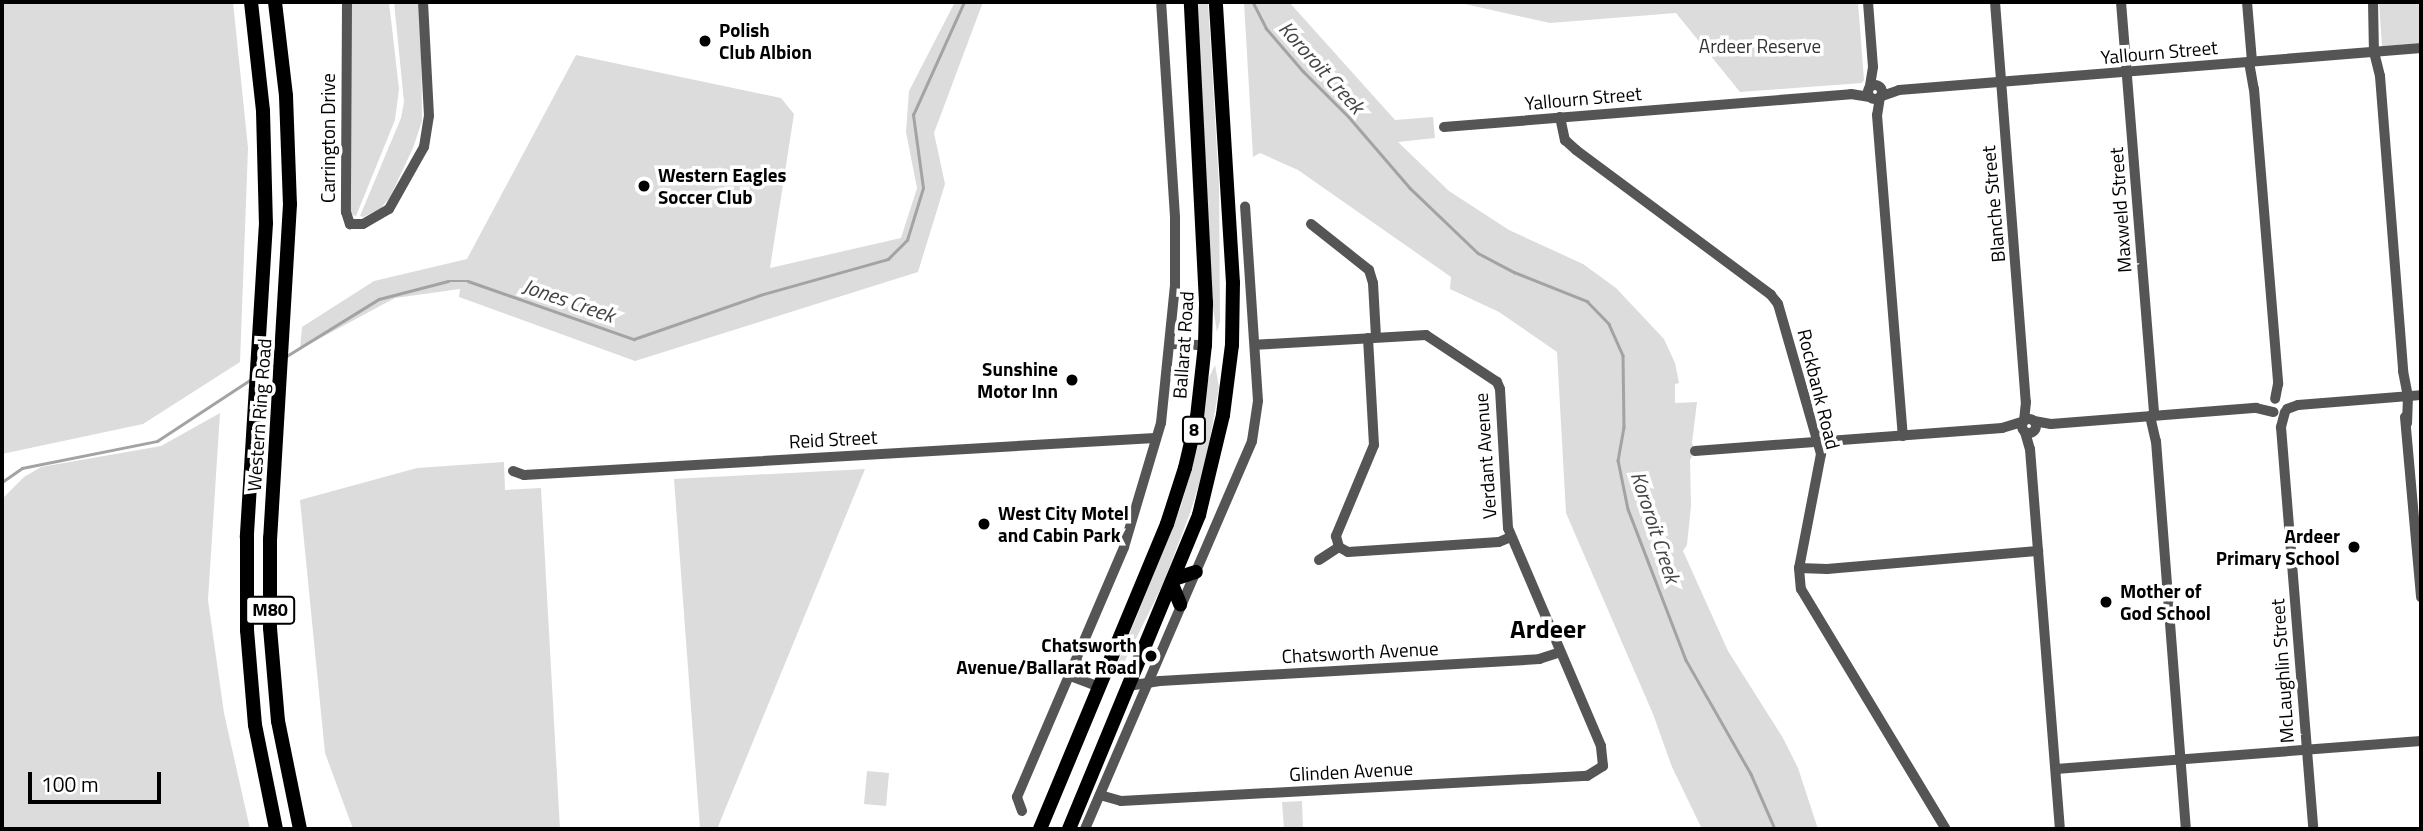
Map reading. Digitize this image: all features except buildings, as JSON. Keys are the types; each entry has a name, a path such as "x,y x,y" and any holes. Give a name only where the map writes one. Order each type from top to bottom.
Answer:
{"highway":[{"name":"Western Ring Road","path":"251,2 260,69 266,170 247,537 247,631 255,725 276,829"},
{"name":"Western Ring Road","path":"275,2 289,137 290,204 270,538 270,628 279,730 300,829"},
{"name":"Ballarat Road","path":"1040,829 1167,524 1185,468 1197,417 1205,345 1206,281 1191,2"},
{"name":"8","path":"1069,829 1173,582 1199,515 1216,451 1232,345 1233,283 1216,2"},
{"path":"1205,345 1232,345"},
{"path":"1180,604 1173,582 1196,572"},
{"path":"1106,672 1130,681"},
{"path":"1100,687 1130,681"}],"street":[{"name":"Carrington Drive","path":"347,2 346,212 350,224 363,223 389,209 424,147 429,116 423,2"},
{"name":"Ballarat Road","path":"1022,811 1017,797 1068,675 1076,663 1137,512 1155,438 1161,424 1171,344 1175,218 1161,2"},
{"path":"1868,2 1903,436"},
{"name":"Blanche Street","path":"1995,2 2028,426"},
{"name":"Maxweld Street","path":"2121,2 2186,829"},
{"path":"2248,2 2280,406"},
{"path":"2374,2 2421,597"},
{"name":"Yallourn Street","path":"1444,127 2421,48"},
{"name":"Rockbank Road","path":"1564,117 1570,145 1775,299 1821,453 1799,571"},
{"path":"1086,829 1153,680 1180,604 1252,441 1258,401 1245,206"},
{"path":"1311,224 1369,270 1373,283 1374,445 1336,536 1339,547 1356,551 1499,542 1511,537"},
{"name":"Verdant Avenue","path":"1255,345 1426,335 1497,382 1500,388 1508,528 1601,746 1602,766"},
{"path":"1171,344 1205,345"},
{"path":"1695,451 2421,395"},
{"name":"McLaughlin Street","path":"2280,406 2313,829"},
{"path":"2028,426 2060,829"},
{"name":"Reid Street","path":"513,471 524,475 1155,438"},
{"path":"1319,560 1339,547"},
{"path":"1946,829 1808,602 1801,589 1799,571 2038,551"},
{"name":"Chatsworth Avenue","path":"1130,681 1539,659 1560,652"},
{"path":"1076,663 1106,672"},
{"path":"1068,675 1100,687"},
{"path":"2056,769 2421,741"},
{"name":"Glinden Avenue","path":"1100,795 1121,801 1587,776 1602,766"}],"green space":[{"path":"2,2 233,2 248,148 240,362 143,424 2,454"},
{"path":"347,2 389,2 399,89 395,120 356,216 350,214"},
{"path":"394,2 418,2 421,22 422,121 413,148 390,197 380,209 363,217 360,216 401,118 404,102"},
{"name":"Western Eagles Soccer Club","path":"955,2 983,2 934,133 945,184 918,272 635,361 459,297 460,289 395,298 300,349 302,327 374,281 467,259 576,55 781,98 794,114 770,268 901,238 917,188 906,132 909,91"},
{"path":"1197,2 1208,2 1219,185 1220,321 1217,332 1213,308"},
{"path":"1244,2 1289,2 1395,120 1433,117 1435,138 1398,142 1449,191 1509,230 1583,264 1616,288 1664,339 1675,363 1679,383 1675,384 1675,403 1697,402 1692,443 1695,451 1690,460 1691,506 1687,545 1683,551 1728,651 1783,738 1798,768 1818,829 1701,827 1672,767 1653,714 1566,513 1557,352 1499,312 1450,289 1451,277 1298,170 1260,153 1253,157"},
{"name":"Ardeer Reserve","path":"1456,2 1858,2 1864,80 1862,83 1740,92 1676,13 1550,23"},
{"path":"2379,2 2421,2 2421,43 2382,46"},
{"path":"1215,365 1219,387 1215,411 1205,465 1190,513 1163,584 1122,667 1115,670 1181,506 1201,435 1207,382"},
{"path":"220,413 208,600 224,713 250,829 2,829 2,499 24,477 41,467 161,446"},
{"path":"504,462 505,490 541,488 560,829 353,829 325,753 300,500 417,468"},
{"path":"865,469 717,829 700,829 674,479"},
{"path":"867,771 889,773 886,806 864,804"},
{"path":"1302,801 1303,829 1284,829 1282,802"}],"waterway":[{"name":"Jones Creek","path":"285,357 379,299 448,281 468,281 634,339 760,295 888,259 907,240 923,188 913,115 964,2"},
{"name":"Kororoit Creek","path":"1253,2 1266,28 1303,71 1349,117 1410,188 1478,253 1514,272 1587,301 1609,324 1623,355 1624,427 1618,460 1628,509 1686,660 1751,774 1775,829"},
{"name":"Jones Creek","path":"262,372 274,364"},
{"name":"Jones Creek","path":"2,482 22,468 157,441 250,380"}],"place":[{"name":"Polish Club Albion","path":"705,41"},
{"name":"Western Eagles Soccer Club","path":"644,186"},
{"name":"Sunshine Motor Inn","path":"1072,380"},
{"name":"West City Motel and Cabin Park","path":"984,524"},
{"name":"Ardeer Primary School","path":"2354,547"},
{"name":"Mother of God School","path":"2106,602"},
{"name":"Chatsworth Avenue/Ballarat Road","path":"1151,656"}],"district":[{"name":"Ardeer","path":"1548,629"}]}
